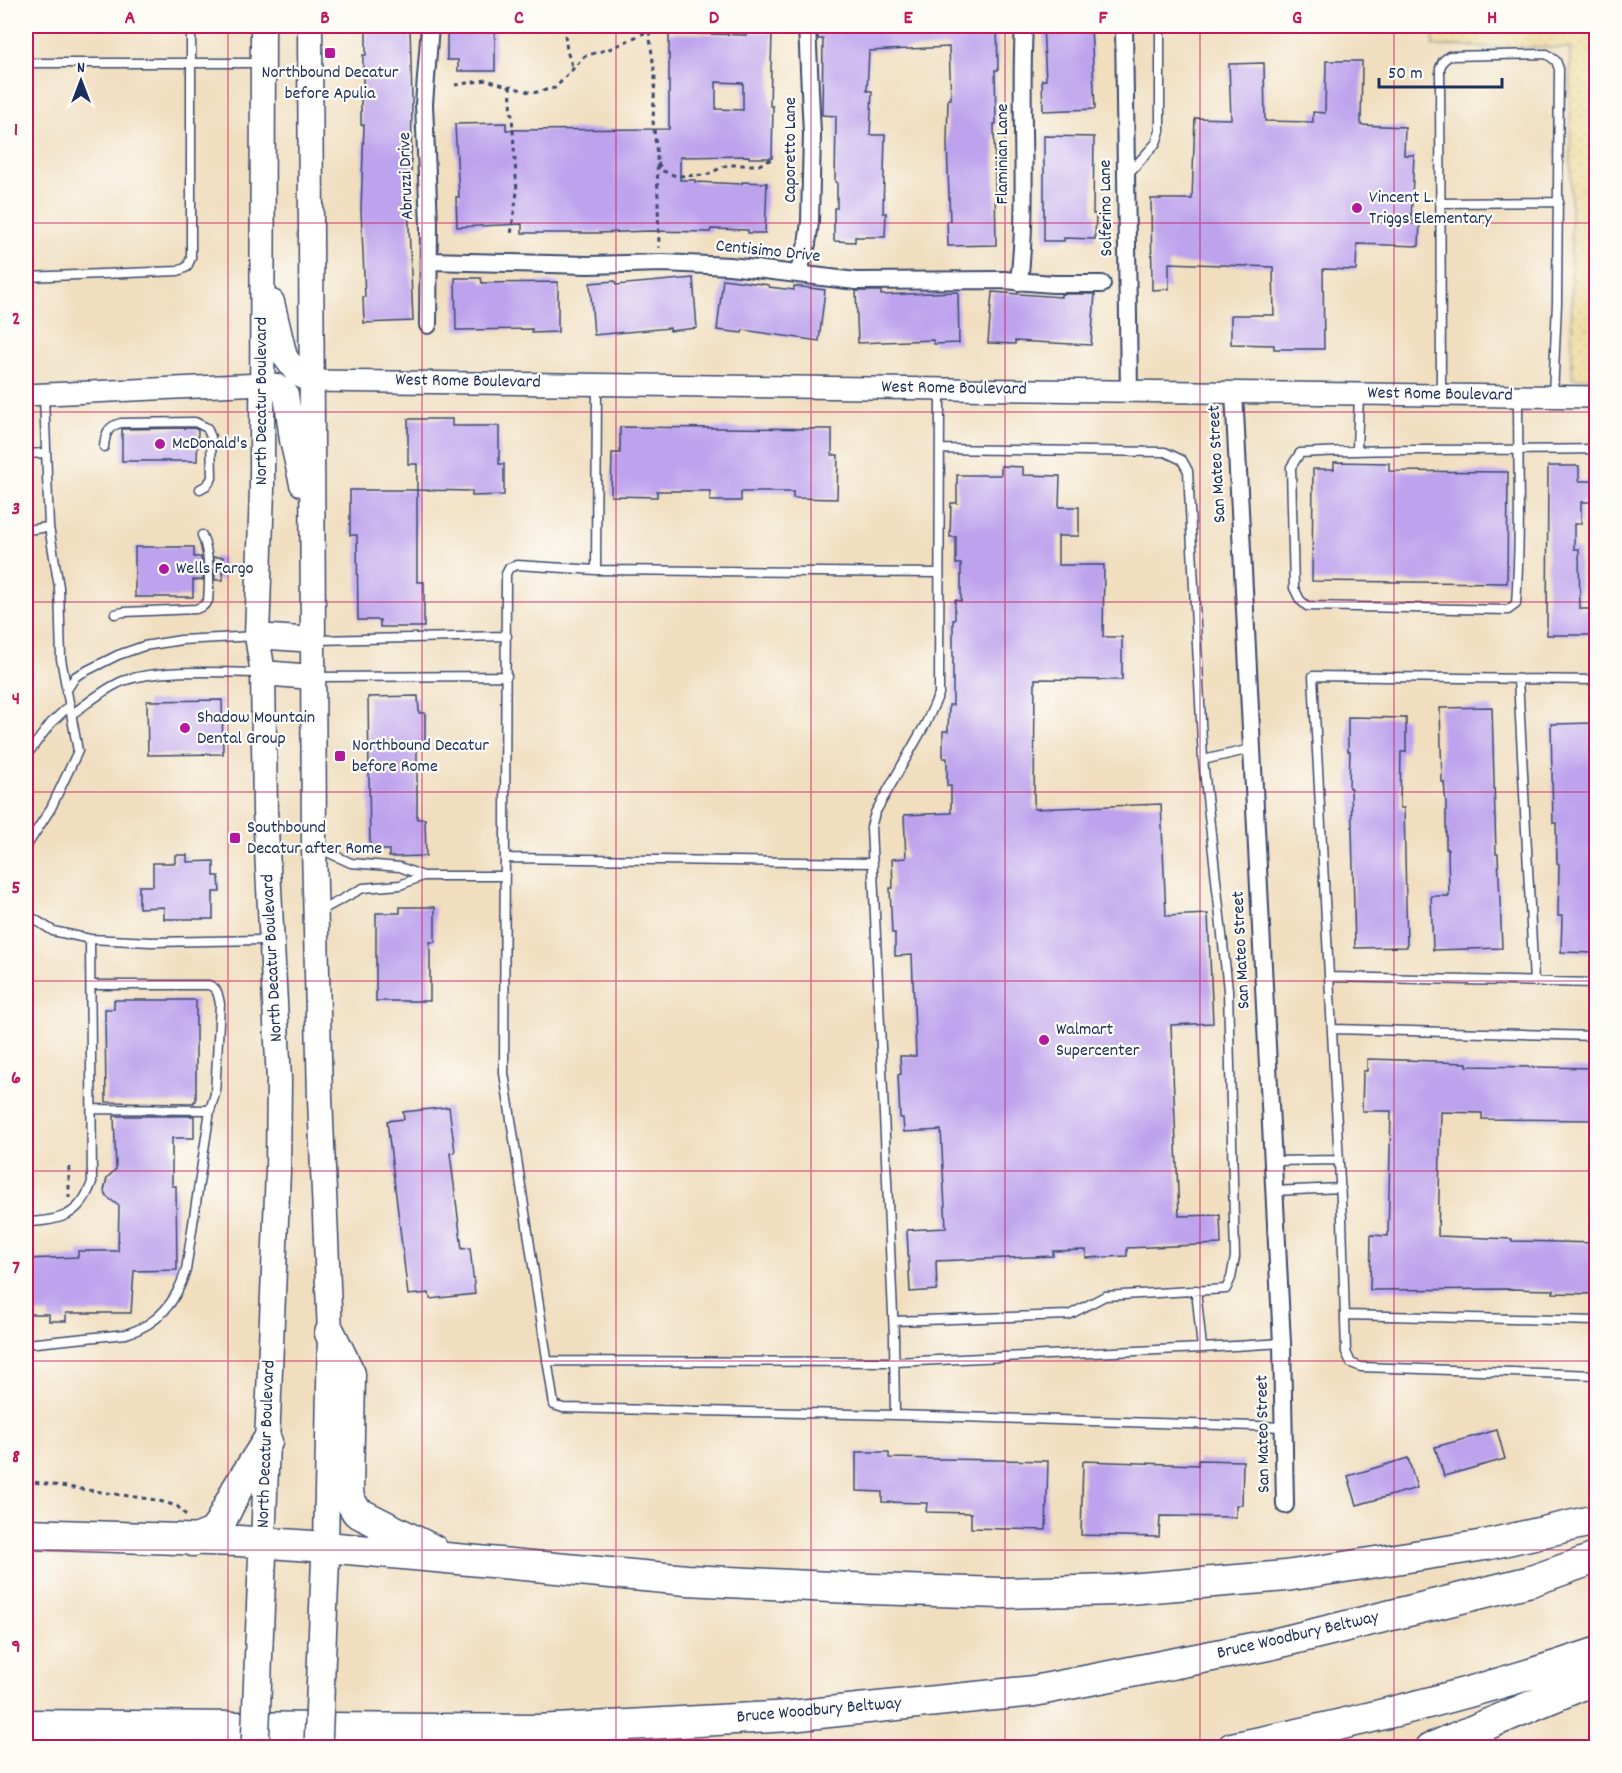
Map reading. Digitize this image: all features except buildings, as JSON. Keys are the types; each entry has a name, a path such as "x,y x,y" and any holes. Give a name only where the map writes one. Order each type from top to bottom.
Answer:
{"highway":[{"path":"330,1333 350,1374 348,1490 353,1507 369,1519 449,1558"},
{"path":"26,1534 194,1531 213,1533 237,1489 267,1442"},
{"path":"194,1531 263,1543 326,1546 687,1580 928,1591 1066,1591 1204,1584 1333,1570 1485,1545 1596,1520"},
{"name":"Bruce Woodbury Beltway","path":"26,1725 538,1730 790,1716 1034,1691 1273,1644 1531,1581 1596,1558"},
{"path":"1232,1748 1326,1729 1596,1653"},
{"path":"1431,1748 1596,1679"}],"main road":[{"name":"North Decatur Boulevard","path":"255,1748 278,1160 278,1043 265,811 263,673 257,636 262,490 263,26"},
{"path":"310,26 311,528 315,913 330,1333 326,1546 318,1748"},
{"path":"263,263 285,357 297,373 311,381"},
{"path":"262,384 276,386 286,394 292,440 311,528"},
{"path":"257,636 313,640"},
{"path":"263,673 312,678"}],"street":[{"name":"Abruzzi Drive","path":"428,325 429,261 424,104 430,26"},
{"name":"Caporetto Lane","path":"798,274 807,244 810,222 812,134 807,26"},
{"name":"Flaminian Lane","path":"1019,282 1023,227 1022,58 1024,26"},
{"name":"Solferino Lane","path":"1124,26 1130,391"},
{"name":"Centisimo Drive","path":"429,261 588,265 663,262 730,266 856,281 1004,280 1053,284 1102,284"},
{"name":"West Rome Boulevard","path":"311,381 1596,397"},
{"path":"35,394 262,384"},
{"name":"San Mateo Street","path":"1234,392 1271,1161 1282,1343 1285,1505"}],"lane":[{"path":"26,277 178,271 187,267 191,258 190,26"},
{"path":"1126,176 1156,143 1160,131 1160,26"},
{"path":"1441,395 1440,68 1449,56 1547,54 1556,62 1559,69 1559,202 1553,396"},
{"path":"26,63 263,63"},
{"path":"1440,203 1559,202"},
{"path":"596,570 597,384"},
{"path":"896,1414 894,1321 871,827 875,813 930,717 939,694 940,388"},
{"path":"26,846 51,808 78,752 59,644 59,587 49,527 46,453 35,394"},
{"path":"1357,449 1359,394"},
{"path":"1518,396 1518,450 1518,572 1516,604 1508,610 1307,606 1300,600 1294,588 1291,467 1300,453 1357,449 1518,450 1596,450"},
{"path":"104,447 108,429 112,424 195,422 202,425 207,428 211,437 212,478 200,489"},
{"path":"894,1321 1069,1315 1105,1296 1226,1289 1231,1278 1235,1257 1228,990 1203,760 1188,471 1182,460 1165,452 940,449"},
{"path":"26,454 46,453"},
{"path":"26,530 49,527"},
{"path":"115,614 196,609 203,606 208,601 209,584 206,546 202,535"},
{"path":"939,573 596,570 517,565 509,568 506,574 504,1073 554,1405 563,1408 896,1414 1284,1427"},
{"path":"66,691 76,676 118,655 144,646 181,640 257,636"},
{"path":"313,640 507,636"},
{"path":"26,756 51,723 120,682 137,678 186,674 263,673"},
{"path":"312,678 507,676"},
{"path":"1596,680 1313,676 1341,1188 1346,1352 1351,1363 1360,1368 1596,1375"},
{"path":"1518,679 1534,982"},
{"path":"1203,760 1251,749"},
{"path":"314,846 351,863 400,867 423,876 505,876"},
{"path":"505,858 873,863"},
{"path":"315,913 363,888 400,885 423,876"},
{"path":"26,914 53,930 90,939 152,942 273,940"},
{"path":"26,1222 61,1218 81,1206 92,1182 90,939"},
{"path":"1330,977 1596,983"},
{"path":"26,1344 126,1334 139,1330 162,1315 176,1294 186,1270 214,1094 220,1004 218,993 209,985 91,985"},
{"path":"1333,1029 1596,1036"},
{"path":"92,1109 210,1110"},
{"path":"1271,1161 1339,1160"},
{"path":"1273,1191 1341,1188"},
{"path":"1196,1290 1202,1348"},
{"path":"1345,1315 1596,1321"},
{"path":"546,1361 895,1362 1282,1343"}],"path":[{"path":"564,26 567,51 573,69"},
{"path":"455,85 486,80 533,93 555,88 585,56 612,48 659,26"},
{"path":"649,31 655,77 653,121 657,161 660,249"},
{"path":"510,85 517,192 511,235"},
{"path":"657,161 663,171 676,176 706,175 727,165 759,165 772,159"},
{"path":"26,1481 156,1500 177,1506 194,1531"}],"sand":[{"path":"1433,26 1596,26 1596,378 1572,378 1570,48 1433,46"}],"place":[{"name":"Northbound Decatur before Apulia","path":"330,53"},
{"name":"Vincent L. Triggs Elementary","path":"1357,208"},
{"name":"McDonald's","path":"160,444"},
{"name":"Wells Fargo","path":"164,569"},
{"name":"Shadow Mountain Dental Group","path":"185,728"},
{"name":"Northbound Decatur before Rome","path":"340,756"},
{"name":"Southbound Decatur after Rome","path":"235,838"},
{"name":"Walmart Supercenter","path":"1044,1040"}]}
